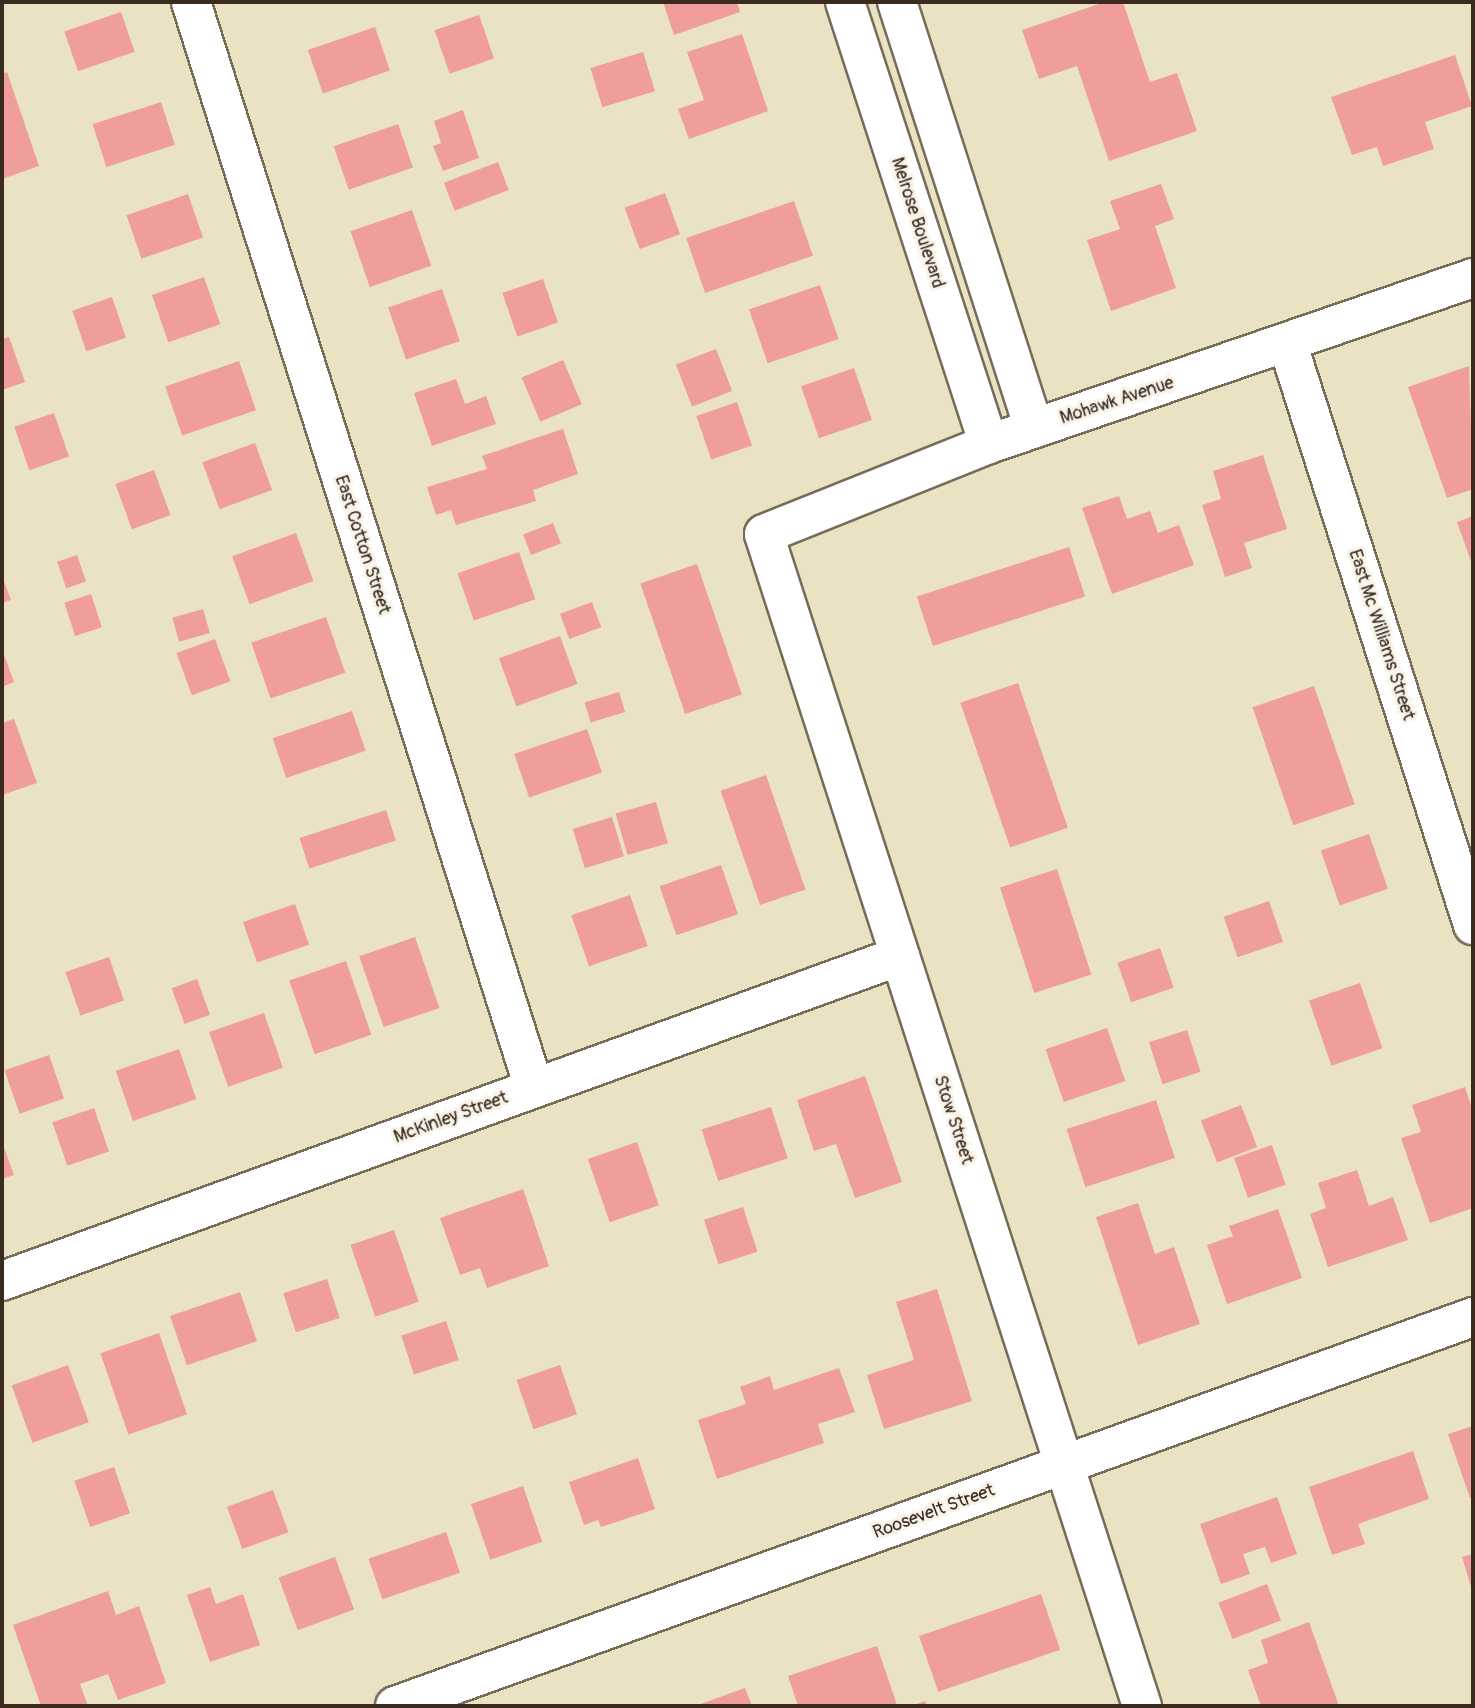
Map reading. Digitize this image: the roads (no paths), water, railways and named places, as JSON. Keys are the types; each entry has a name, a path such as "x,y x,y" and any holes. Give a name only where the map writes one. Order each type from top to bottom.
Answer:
{"street":[{"name":"East Cotton Street","path":"191,2 534,1088"},
{"name":"Melrose Boulevard","path":"845,2 989,444"},
{"path":"897,2 1034,429"},
{"name":"Mohawk Avenue","path":"764,534 989,444 1288,345 1473,278"},
{"name":"East Mc Williams Street","path":"1288,345 1473,925"},
{"name":"Stow Street","path":"764,534 1142,1706"},
{"name":"McKinley Street","path":"2,1281 900,956"},
{"name":"Roosevelt Street","path":"395,1706 1473,1317"}]}
